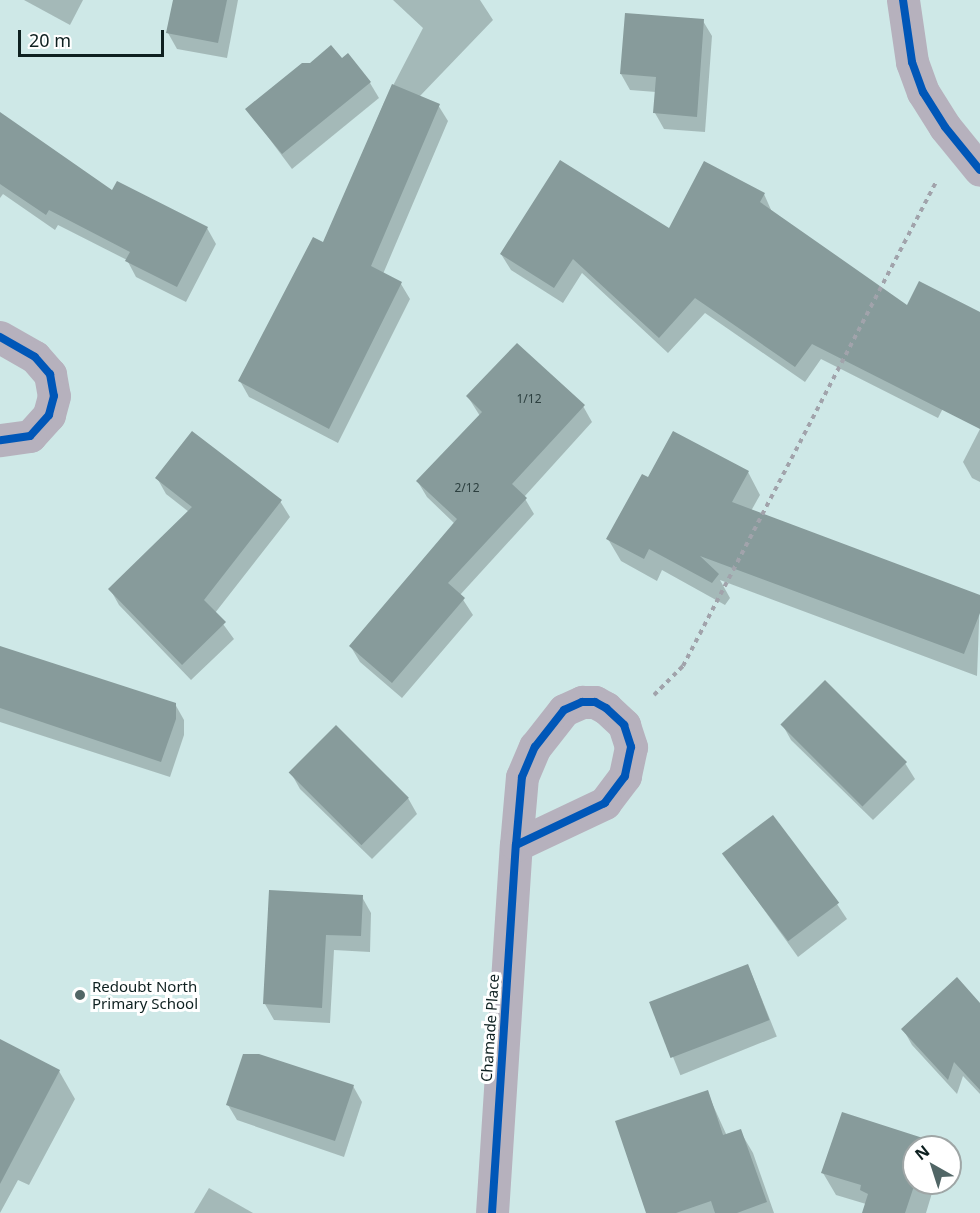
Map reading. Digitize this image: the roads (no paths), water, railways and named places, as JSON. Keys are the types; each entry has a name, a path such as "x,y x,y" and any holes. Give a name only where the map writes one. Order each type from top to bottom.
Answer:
{"street":[{"path":"903,0 912,62 923,92 957,142 980,170"},
{"path":"0,337 35,357 50,374 54,396 50,415 30,436 0,440"},
{"name":"Chamade Place","path":"492,1213 516,845 522,777 535,747 564,710 582,702 595,702 624,725 632,747 625,776 604,803 516,845"}],"place":[{"name":"Redoubt North Primary School","path":"80,995"}]}
